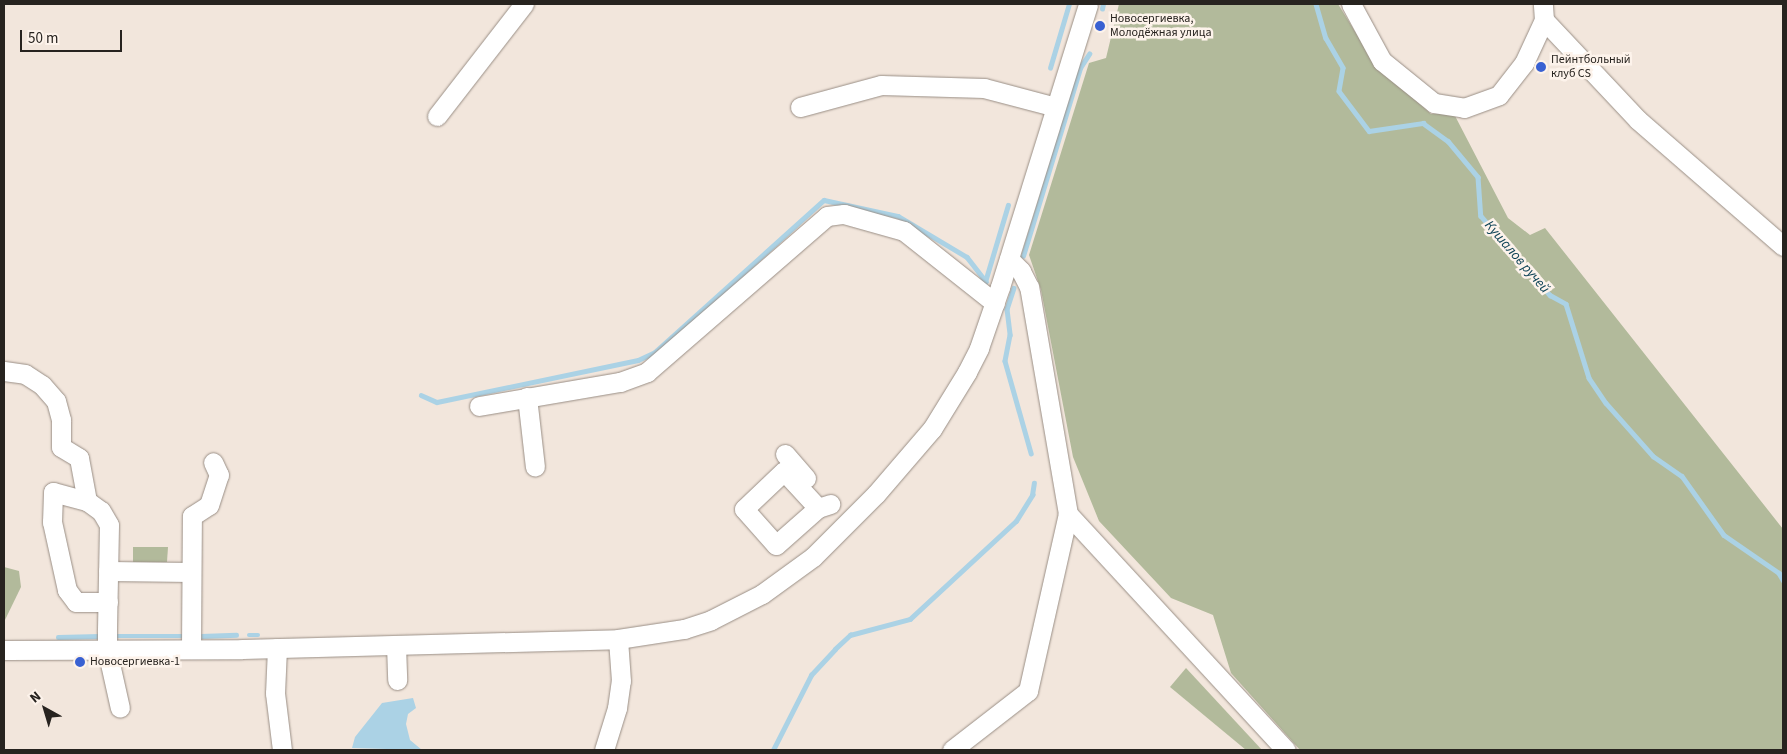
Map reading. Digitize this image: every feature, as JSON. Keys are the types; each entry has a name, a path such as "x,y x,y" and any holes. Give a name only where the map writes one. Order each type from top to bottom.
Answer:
{"street":[{"path":"438,116 524,4"},
{"path":"4,650 277,648 618,639 684,629 738,608 788,577 850,521 912,454 951,401 979,348 995,303 1088,4"},
{"path":"1351,4 1382,61 1434,103 1464,108 1499,95 1524,63 1544,12 1638,120 1783,246"},
{"path":"800,107 881,85 984,88 1056,107"},
{"path":"479,406 620,382 646,372 828,216 844,214 904,231 995,303"},
{"path":"952,750 1028,691 1068,514 1029,287 1021,271 1009,259"},
{"path":"4,371 25,374 42,385 56,402 61,420 61,447 79,458 87,501"},
{"path":"527,397 535,467"},
{"path":"785,454 824,506 850,521"},
{"path":"191,649 192,516 209,505 219,475 213,462"},
{"path":"108,602 76,602 67,590 52,522 53,492 87,501 101,511 108,525 108,602 107,650 120,708"},
{"path":"1068,514 1286,750"},
{"path":"108,571 192,572"},
{"path":"604,750 617,708 621,681 618,639"},
{"path":"396,645 397,680"},
{"path":"277,648 275,693 282,750"}],"green space":[{"path":"1119,4 1338,4 1364,46 1400,86 1431,114 1453,112 1508,218 1530,235 1545,228 1783,529 1783,750 1300,750 1231,673 1213,615 1171,598 1099,521 1073,457 1041,290 1029,255 1089,63 1106,58"},
{"path":"133,547 168,547 167,562 133,562"},
{"path":"4,567 19,571 21,587 4,622"},
{"path":"1186,668 1262,750 1246,750 1170,687"}],"water":[{"path":"413,698 416,708 408,714 406,724 410,740 422,750 352,748 355,737 382,703"}],"waterway":[{"path":"1050,68 1069,4"},
{"path":"1102,9 1103,4"},
{"name":"Кушалов ручей","path":"1316,4 1326,38 1343,68 1339,91 1369,131 1423,123 1448,141 1478,177 1481,216 1550,295 1566,304 1589,378 1606,403 1653,456 1682,476 1724,535 1779,573 1783,580"},
{"path":"1023,256 1080,68 1089,54"},
{"path":"421,395 437,402 638,360 655,352 824,200 898,216 967,257 986,281"},
{"path":"985,282 1008,205"},
{"path":"1014,288 1007,309 1010,335 1005,361 1031,453"},
{"path":"773,750 811,675 835,649 850,635 910,619 1016,521 1032,495 1034,483"},
{"path":"201,636 236,635"},
{"path":"249,635 258,635"},
{"path":"58,637 100,636"},
{"path":"116,636 185,636"}],"place":[{"name":"Новосергиевка, Молодёжная улица","path":"1100,26"},
{"name":"Пейнтбольный клуб CS","path":"1541,67"},
{"name":"Новосергиевка-1","path":"80,662"}]}
